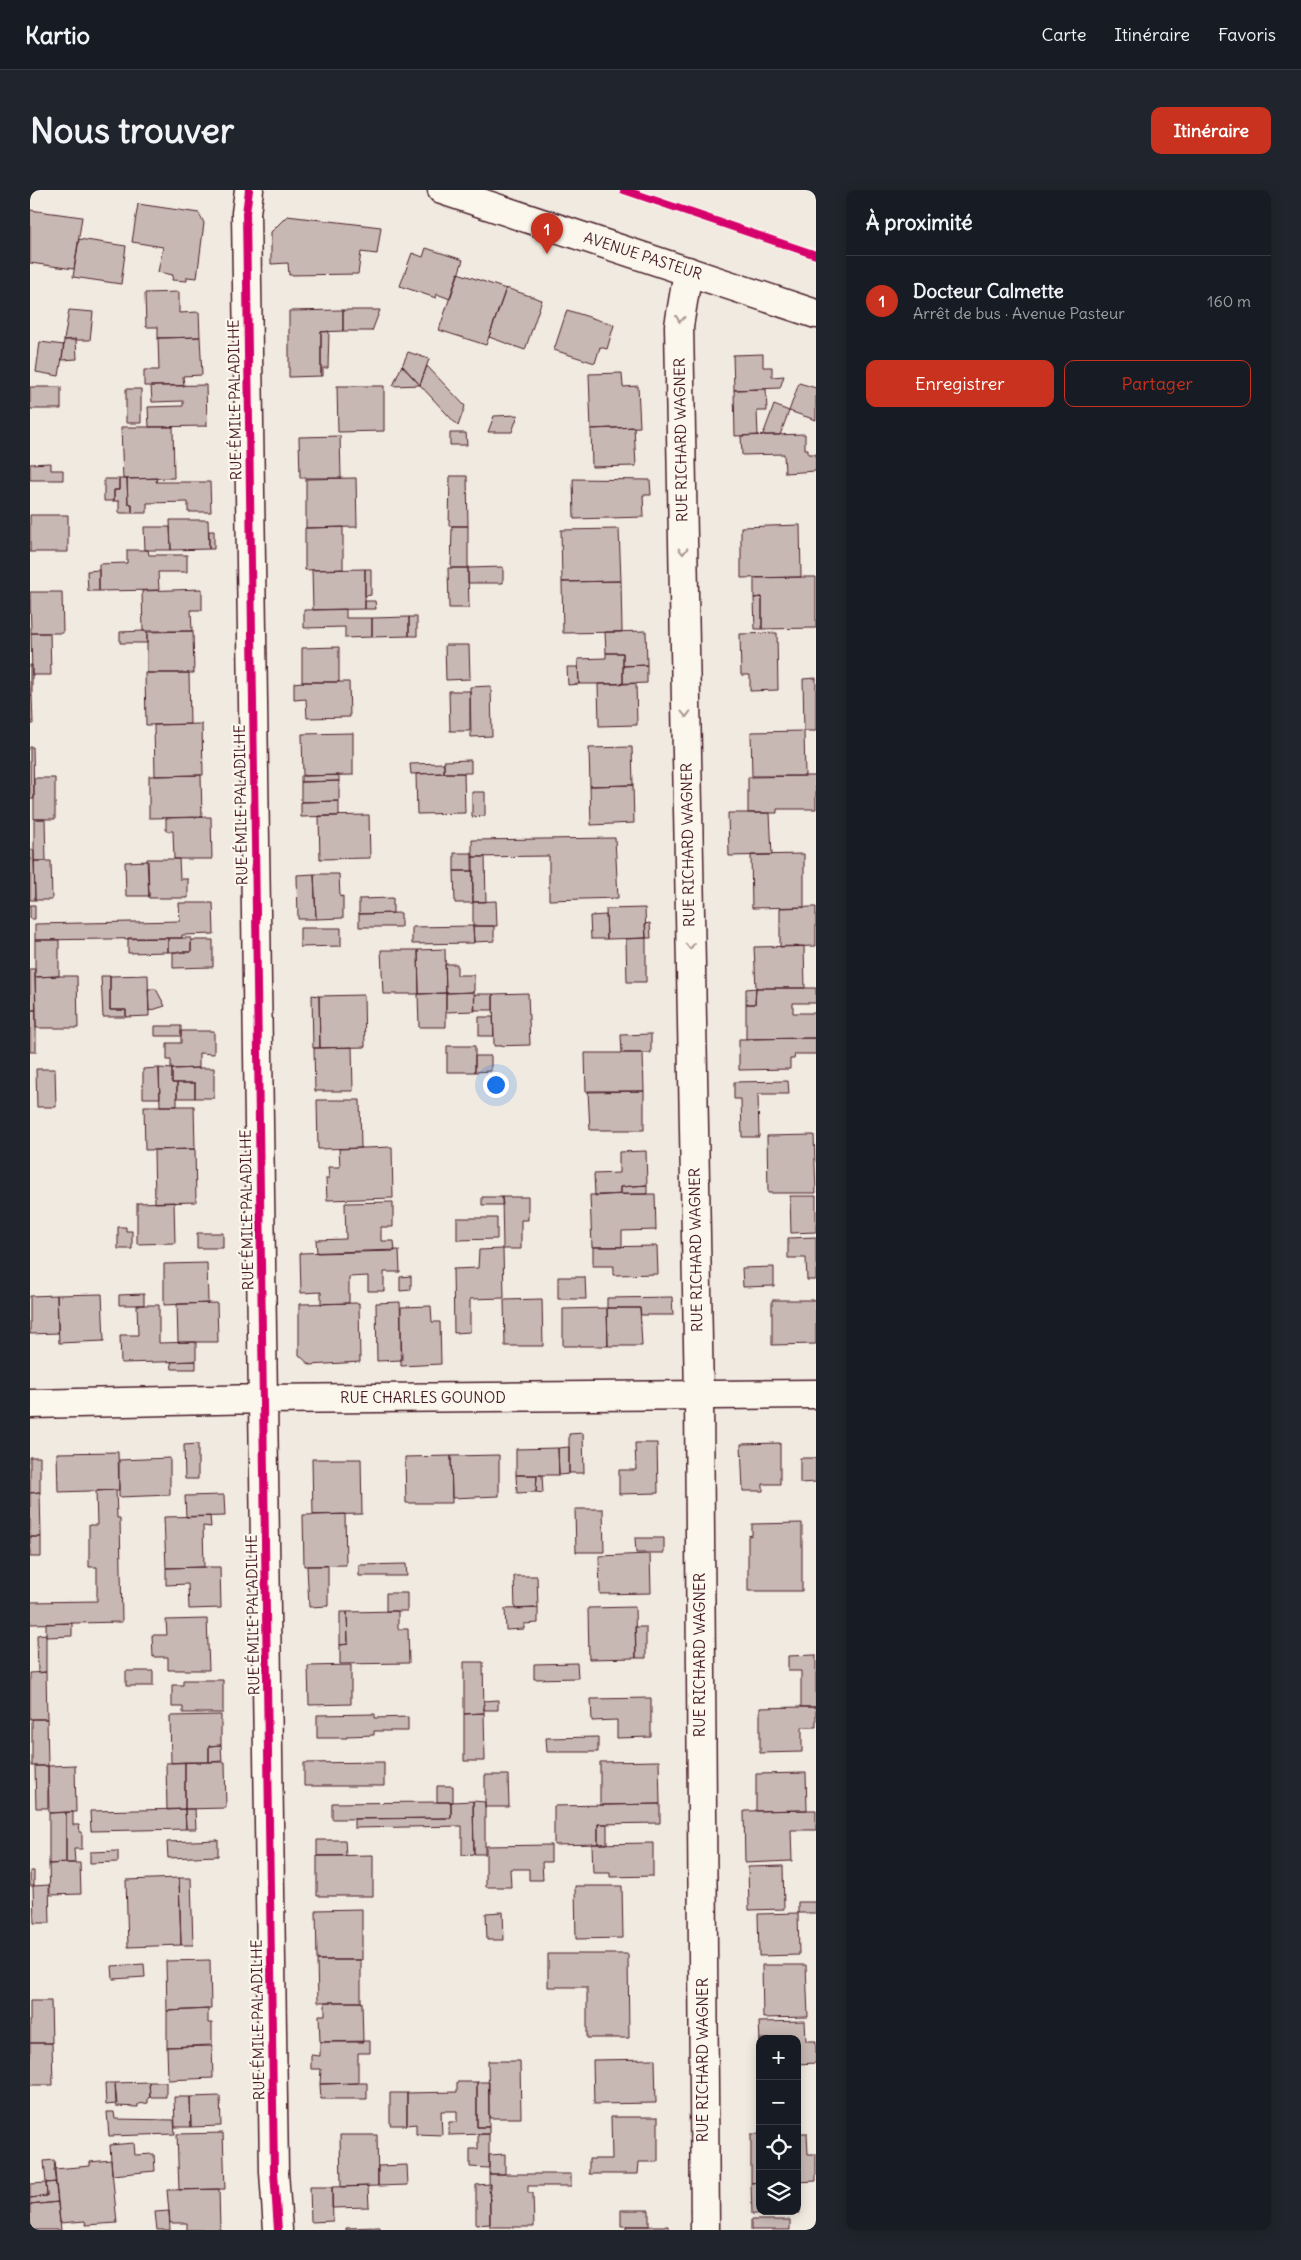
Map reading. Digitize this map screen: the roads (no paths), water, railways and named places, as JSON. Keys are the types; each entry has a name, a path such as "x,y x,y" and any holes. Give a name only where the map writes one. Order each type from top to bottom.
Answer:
{"street":[{"name":"RUE ÉMILE PALADILHE","path":"249,190 246,213 274,2172 278,2230"},
{"name":"AVENUE PASTEUR","path":"442,190 816,314"},
{"name":"RUE RICHARD WAGNER","path":"688,271 679,326 698,1396 704,2230"},
{"name":"RUE CHARLES GOUNOD","path":"30,1404 263,1399 816,1394"}],"place":[{"name":"Docteur Calmette","path":"547,254"}]}
